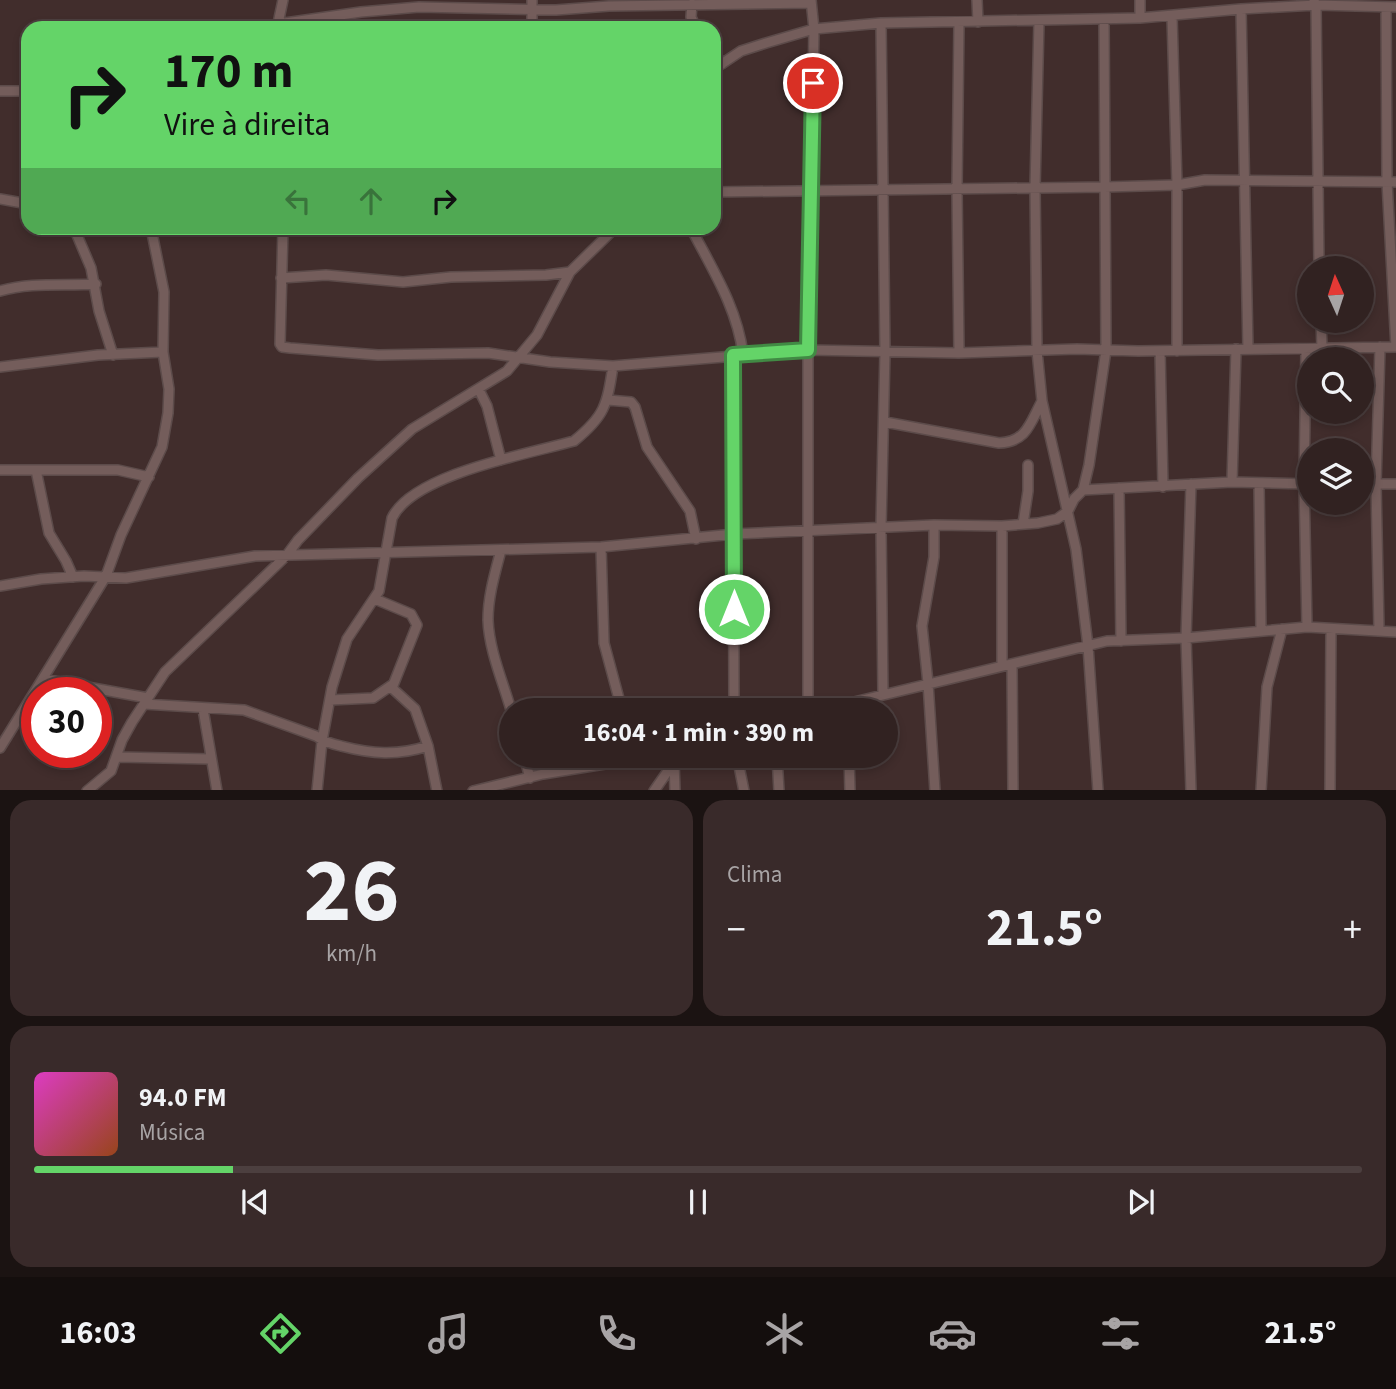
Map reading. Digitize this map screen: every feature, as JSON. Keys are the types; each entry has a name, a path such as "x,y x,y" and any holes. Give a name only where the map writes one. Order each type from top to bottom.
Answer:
{"street":[{"path":"278,21 283,0"},
{"path":"532,0 532,21"},
{"path":"977,0 978,22"},
{"path":"1140,0 1140,18"},
{"path":"314,21 419,7 532,10 609,3 811,1 814,30 808,350 808,698"},
{"path":"721,64 741,51 814,30 881,23 1172,17 1314,3 1391,7 1391,182 1396,347 1374,347"},
{"path":"1314,3 1320,256"},
{"path":"692,4 693,21"},
{"path":"1241,9 1248,349"},
{"path":"1172,17 1177,185 1177,351"},
{"path":"0,586 41,579 107,576 126,578 255,556 601,547 734,534 934,525 1002,526 1057,519 1068,511 1083,490 1106,350 1104,19"},
{"path":"1039,21 1035,188 1037,351 1042,401 1076,549 1088,646 1098,790"},
{"path":"959,22 959,353"},
{"path":"881,23 885,352 881,527 883,695"},
{"path":"0,91 21,91"},
{"path":"721,192 1105,187 1177,185 1205,180 1391,182"},
{"path":"0,199 21,203"},
{"path":"77,235 96,284 99,311 113,355"},
{"path":"44,677 107,576 121,535 162,447 169,389 163,352 164,292 152,235"},
{"path":"283,235 279,336 282,347 378,355 488,353 613,366 808,350 959,353 1297,349"},
{"path":"87,790 111,771 122,740 165,671 287,555 358,478 412,429 480,390 507,371 537,335 570,272 608,235"},
{"path":"695,235 732,309 741,337 738,354 734,534 734,698"},
{"path":"281,278 326,275 403,282 450,277 570,272"},
{"path":"0,291 15,286 96,284"},
{"path":"1379,630 1376,484 1380,347"},
{"path":"1232,482 1236,349"},
{"path":"1160,351 1163,487"},
{"path":"0,367 163,352"},
{"path":"317,790 330,700 347,639 379,591 396,509 445,477 574,441 598,417 608,400 613,366"},
{"path":"480,390 501,460"},
{"path":"608,400 631,402 635,407 647,447 691,511 696,539"},
{"path":"885,422 999,443 1015,443 1025,434 1042,401"},
{"path":"1023,524 1028,491 1028,465"},
{"path":"0,470 118,470 149,477"},
{"path":"36,470 48,533 73,577"},
{"path":"1083,490 1232,482 1297,484"},
{"path":"1259,483 1262,631"},
{"path":"1191,484 1186,638 1191,790"},
{"path":"1376,484 1396,484"},
{"path":"1119,488 1121,641"},
{"path":"1307,515 1307,627"},
{"path":"934,525 933,557 922,626 934,790"},
{"path":"1002,526 1013,790"},
{"path":"601,547 604,643 619,698"},
{"path":"501,550 490,594 488,621 508,698"},
{"path":"375,599 411,614 417,625 392,690 415,709 428,746 437,790"},
{"path":"875,698 928,683 1088,646 1121,641 1307,627 1396,632"},
{"path":"1261,790 1267,687 1282,629"},
{"path":"1330,790 1331,629"},
{"path":"330,700 373,698 392,685"},
{"path":"112,694 203,709 244,710 316,736 322,741 365,753 388,754 428,746"},
{"path":"203,709 218,790"},
{"path":"0,748 21,714"},
{"path":"117,757 211,759"},
{"path":"527,768 530,778"},
{"path":"473,790 580,768"},
{"path":"654,790 668,768"},
{"path":"674,768 675,790"},
{"path":"739,768 744,790"},
{"path":"778,768 779,790"},
{"path":"849,768 850,790"}],"route":[{"path":"734,609 733,355 808,350 813,83"}]}
